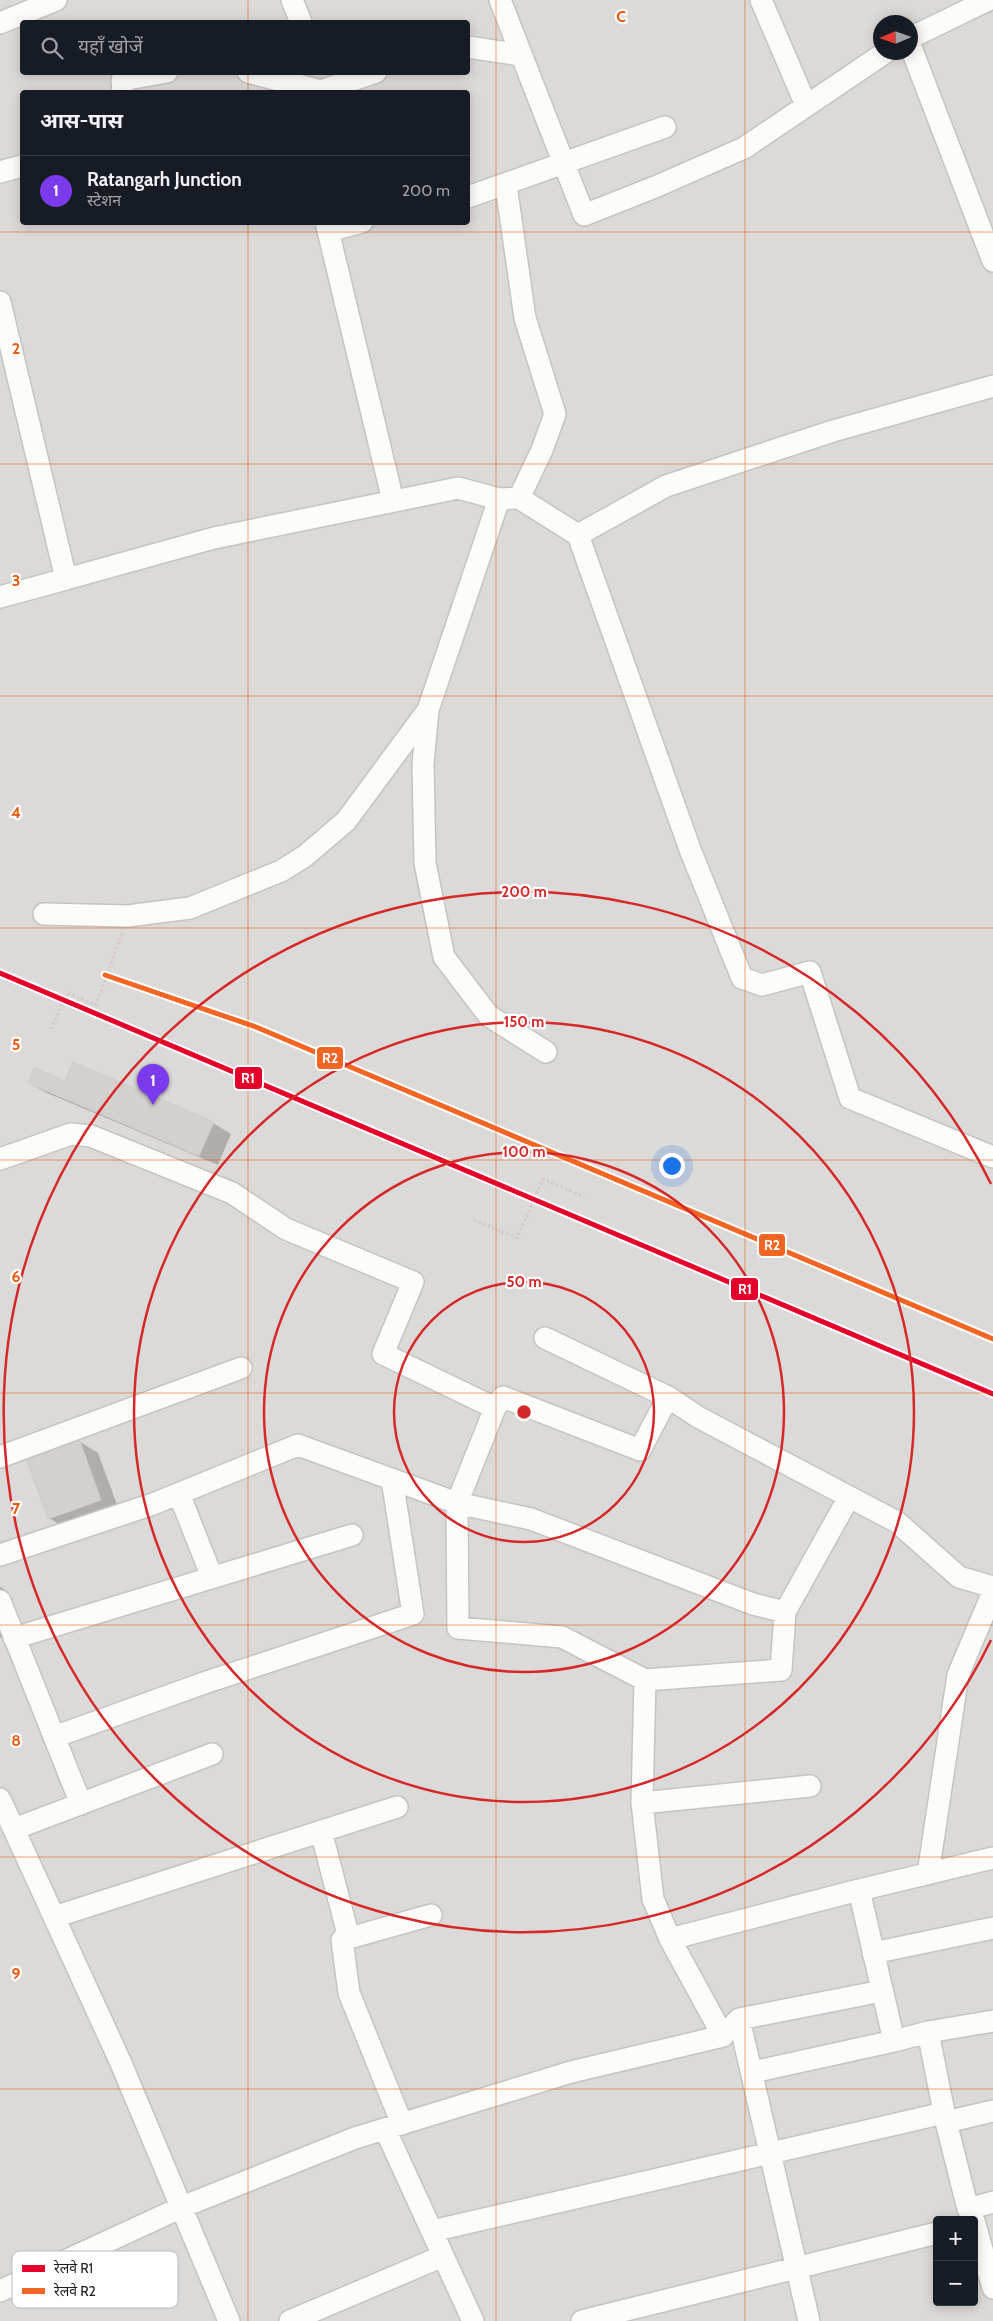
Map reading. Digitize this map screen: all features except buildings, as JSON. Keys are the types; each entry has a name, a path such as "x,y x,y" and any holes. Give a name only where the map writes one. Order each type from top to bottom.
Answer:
{"street":[{"path":"0,23 56,0"},
{"path":"292,0 300,20"},
{"path":"500,0 584,215 655,188 744,148 874,60"},
{"path":"761,0 806,105"},
{"path":"918,34 988,0"},
{"path":"470,47 520,55"},
{"path":"916,60 993,261"},
{"path":"123,90 122,80 150,75"},
{"path":"264,75 318,85 363,75"},
{"path":"470,196 564,165 665,127"},
{"path":"0,172 20,167"},
{"path":"44,914 128,916 190,908 281,871 305,856 346,821 428,710 509,499 542,450 555,414 526,318 506,185"},
{"path":"341,225 327,227 393,501"},
{"path":"0,302 66,579"},
{"path":"578,535 666,486 833,431 993,386"},
{"path":"0,597 214,538 458,488 509,499 578,535 691,852 742,978 762,985 810,972 850,1098 993,1157"},
{"path":"428,710 423,764 425,863 444,957 489,1016 546,1052"},
{"path":"0,1159 71,1134 91,1136 232,1193 286,1229 413,1282 382,1354 495,1408"},
{"path":"545,1338 668,1397 698,1417 896,1522 959,1576 993,1588"},
{"path":"0,1456 241,1368"},
{"path":"668,1397 640,1450 503,1397 495,1408 457,1503 458,1628 562,1637 644,1680 781,1670 786,1612 849,1497"},
{"path":"0,1555 179,1494 298,1445 457,1503 531,1519 753,1604 786,1612"},
{"path":"54,1737 204,1683 413,1614 392,1479"},
{"path":"179,1494 212,1577"},
{"path":"14,1638 352,1535"},
{"path":"928,1874 958,1675 993,1592"},
{"path":"0,1601 81,1804"},
{"path":"644,1680 642,1803 653,1899 670,1939 723,2036"},
{"path":"14,1829 212,1754"},
{"path":"642,1803 810,1786"},
{"path":"0,1799 120,2061 229,2321"},
{"path":"54,1917 397,1807"},
{"path":"321,1831 349,1938"},
{"path":"670,1939 859,1890 993,1858"},
{"path":"859,1890 894,2041"},
{"path":"431,1915 342,1940 350,1992 393,2126 432,2231 473,2321"},
{"path":"873,1953 993,1928"},
{"path":"88,2251 182,2207 355,2138 571,2072 723,2036 739,2019 882,1990"},
{"path":"739,2019 772,2153 809,2321"},
{"path":"753,2072 928,2032 993,2021"},
{"path":"928,2032 945,2118 972,2216"},
{"path":"432,2231 772,2153 945,2118 993,2111"},
{"path":"977,2216 993,2202"},
{"path":"582,2321 933,2234"},
{"path":"978,2236 993,2288"},
{"path":"290,2321 444,2256"},
{"path":"0,2292 12,2286"}],"path":[{"path":"50,1029 67,993 96,1005 128,916"},
{"path":"474,1220 517,1238 543,1179 584,1196"}],"shaded area":[{"path":"0,0 993,0 993,2321 0,2321"}],"rail line":[{"name":"R1","path":"0,973 993,1394"},
{"name":"R2","path":"105,975 256,1027 993,1339"}],"place":[{"name":"Ratangarh Junction","path":"153,1105"}]}
